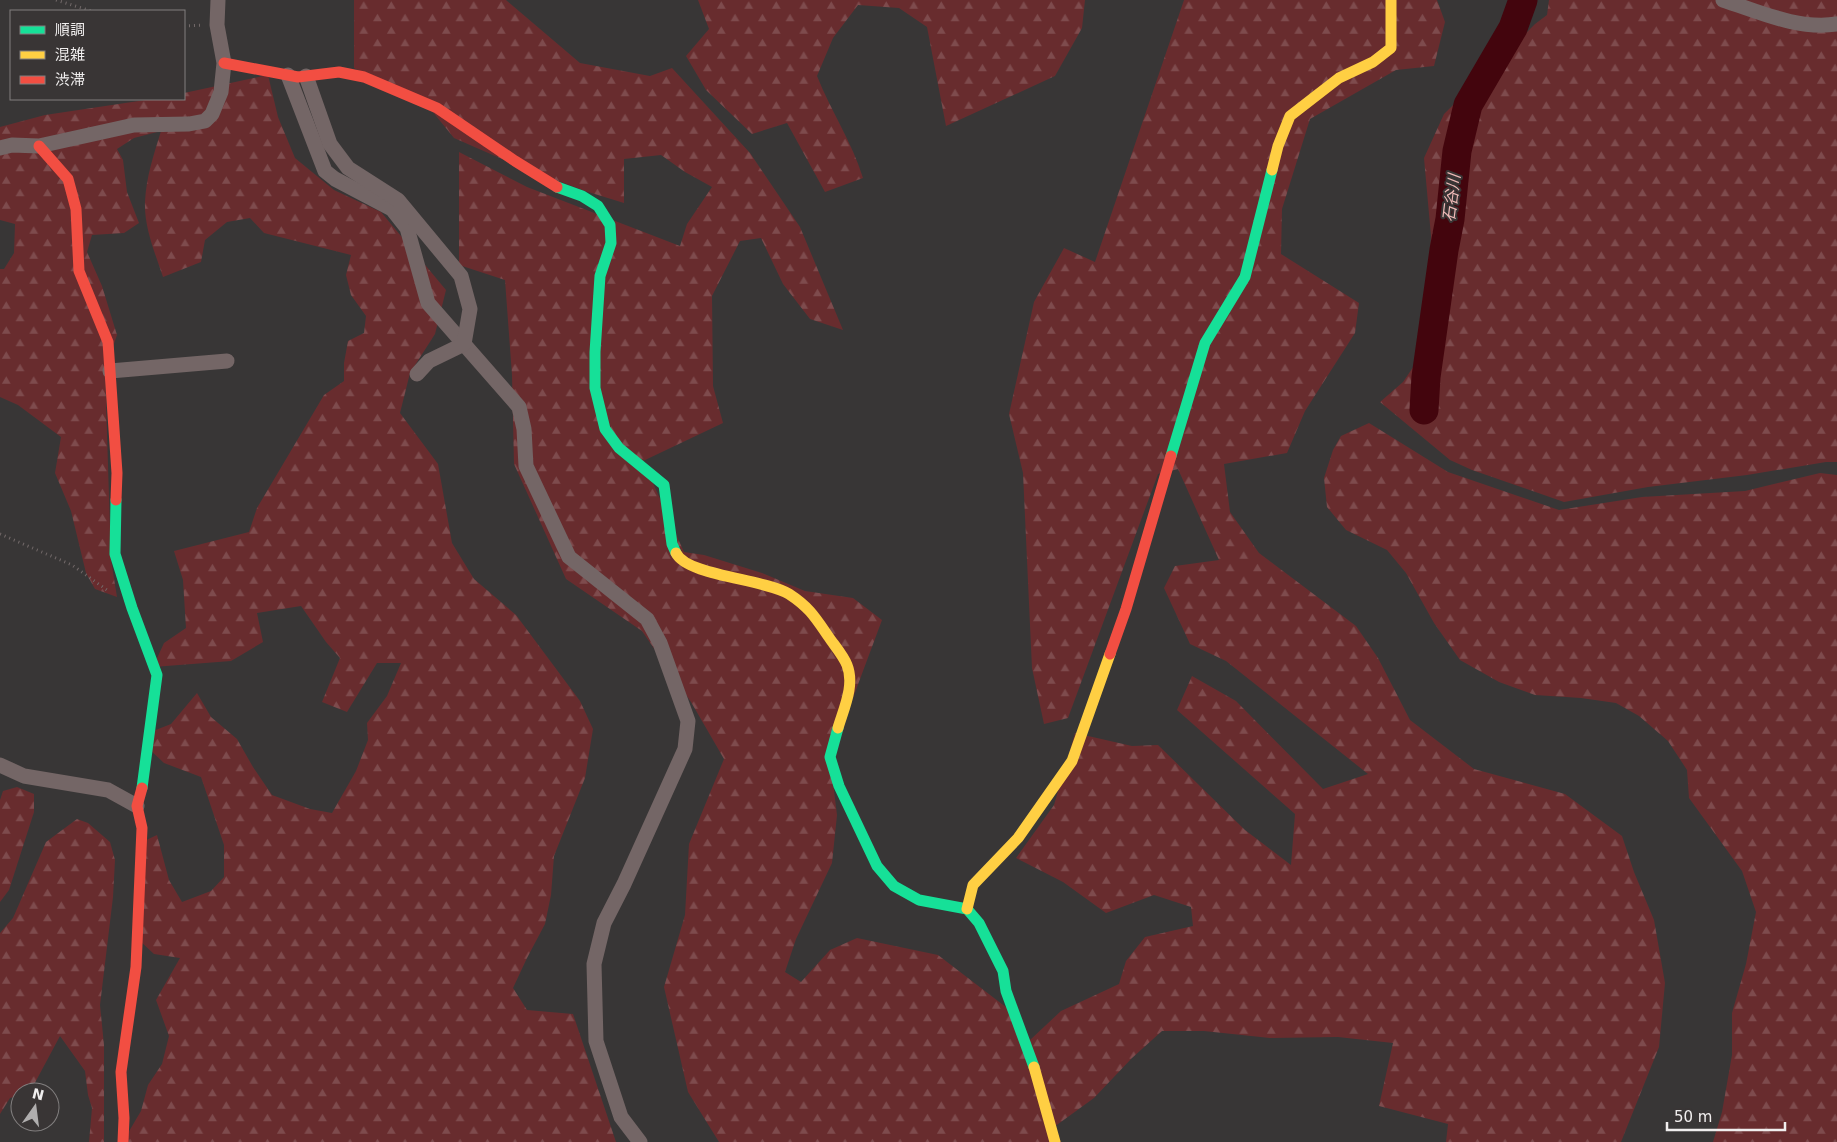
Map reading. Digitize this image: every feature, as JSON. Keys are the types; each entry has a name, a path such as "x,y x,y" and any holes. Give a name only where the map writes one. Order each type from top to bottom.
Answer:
{"street":[{"path":"4,144 39,146 134,126 189,124 205,121 212,114 220,92 224,63 217,25 218,0"},
{"path":"967,909 973,885 1018,838 1072,761 1126,610 1206,343 1245,277 1278,146 1290,116 1339,78 1373,62 1391,48 1391,0"},
{"path":"1724,0 1758,13 1807,24 1837,24"},
{"path":"224,63 298,77 339,72 364,77 437,108 515,162 562,190 582,196 598,206 610,225 610,243 600,276 594,352 595,388 605,429 619,448 664,485 672,544 678,557 700,570 757,582 788,593 811,610 847,665 850,687 830,757 839,786 878,866 894,886 919,900 967,909 979,923 1004,971 1006,991 1032,1061 1055,1142"},
{"path":"288,75 325,170 335,179 392,209 407,228 428,304 519,407 524,429 526,466 569,557 648,619 660,644 688,721 685,749 624,884 604,922 594,964 596,1041 621,1118 640,1142"},
{"path":"306,76 330,144 334,150 348,168 398,200 461,276 470,309 464,344"},
{"path":"39,146 68,179 76,209 79,271 108,342 116,473 115,554 132,608 157,675 144,780 137,806 142,828 136,967 120,1072 124,1118 123,1142"},
{"path":"417,374 429,361 464,344"},
{"path":"110,371 227,361"},
{"path":"0,765 24,776 108,790 137,806"}],"path":[{"path":"56,0 88,10"},
{"path":"0,534 72,565 110,592"}],"green space":[{"path":"354,0 506,0 580,63 650,76 672,68 750,153 800,227 843,330 810,319 783,284 761,238 740,241 712,296 713,386 723,423 643,461 684,552 704,555 762,573 805,591 853,598 882,620 847,714 831,766 837,815 832,863 796,939 785,972 801,982 830,950 857,938 938,955 1011,1011 1030,1040 1061,1011 1119,984 1126,961 1145,937 1193,926 1191,907 1154,895 1106,913 1063,882 1016,858 1054,805 1075,733 1132,746 1158,745 1245,830 1291,865 1295,814 1177,710 1192,676 1236,701 1323,789 1368,774 1226,661 1190,644 1164,588 1175,566 1219,560 1178,469 1158,474 1068,718 1044,724 1032,668 1023,473 1009,414 1034,302 1064,248 1095,262 1184,0 1437,0 1445,22 1434,66 1396,70 1310,119 1282,209 1281,254 1359,303 1355,333 1305,411 1287,453 1224,464 1230,512 1259,553 1356,626 1378,658 1410,720 1474,769 1565,794 1622,836 1634,872 1654,920 1665,983 1659,1047 1621,1142 1446,1142 1448,1124 1379,1106 1393,1043 1338,1037 1270,1038 1204,1031 1162,1031 1132,1058 1094,1098 1054,1127 1061,1142 719,1142 688,1092 664,987 685,915 689,844 724,759 691,702 642,631 566,579 514,464 512,375 505,280 459,265 459,152 527,187 680,246 687,224 712,187 685,172 661,155 624,159 624,203 585,191 516,165 454,138 432,111 354,68"},
{"path":"698,0 1085,0 1082,28 1055,76 946,126 927,27 899,8 858,5 833,38 817,76 853,152 863,178 825,192 787,123 752,134 706,90 686,56 709,29"},
{"path":"1549,0 1837,0 1837,462 1648,487 1564,502 1472,470 1450,460 1380,402 1403,382 1420,357 1426,332 1431,236 1424,158 1444,114 1535,24 1547,15"},
{"path":"268,75 278,117 295,158 334,190 381,212 446,290 435,334 410,373 400,413 438,464 452,543 474,579 516,615 580,701 593,729 585,778 554,856 551,895 545,924 513,988 527,1010 573,1014 616,1142 128,1142 128,1133 141,1111 148,1085 162,1064 169,1036 156,1000 180,958 154,954 140,941 142,842 157,835 169,880 182,902 211,891 224,877 224,845 201,777 164,763 148,748 148,733 171,724 197,693 211,717 237,739 272,795 310,809 332,813 356,771 368,740 367,723 387,696 401,663 377,663 347,712 322,702 340,658 326,642 301,606 257,613 263,642 231,661 153,667 164,643 186,628 183,580 174,551 249,532 257,508 324,395 344,381 344,363 348,341 364,333 366,316 351,295 346,275 351,255 264,233 250,218 227,222 205,240 201,262 163,277 148,230 145,211 149,175 161,131 134,138 117,149 123,160 127,192 139,223 124,233 92,235 87,252 102,286 117,335 105,370 111,560 117,597 95,589 86,573 71,511 55,473 61,437 18,405 0,397 0,269 4,269 14,253 15,224 0,220 0,127 45,115 145,100 185,100 185,93"},
{"path":"1369,423 1448,472 1559,510 1642,497 1745,491 1820,473 1837,475 1837,1142 1713,1142 1722,1112 1732,1055 1732,1013 1746,964 1756,912 1742,871 1689,798 1687,770 1668,741 1639,716 1616,703 1581,698 1535,695 1499,682 1460,660 1434,623 1406,573 1387,550 1346,530 1327,507 1324,478 1333,450 1341,436"},
{"path":"17,787 34,794 34,812 9,890 0,902 0,800 3,791"},
{"path":"77,819 88,823 110,842 115,860 113,897 100,1005 104,1045 104,1142 89,1142 92,1108 88,1095 85,1071 60,1036 35,1082 10,1082 10,1098 0,1114 0,933 13,918 46,842"}],"waterway":[{"name":"石谷川","path":"1424,410 1426,377 1450,219 1457,151 1468,105 1513,28 1523,0"}],"traffic: fast":[{"path":"1171,456 1205,343 1245,277 1272,170"},
{"path":"557,187 582,196 598,206 610,225 611,243 600,276 595,352 595,388 605,429 619,448 664,485 672,544 676,553"},
{"path":"116,500 115,554 132,608 157,675 142,788"},
{"path":"838,728 830,757 839,786 877,866 894,886 919,900 967,909 979,923 1003,971 1006,991 1034,1067"}],"traffic: slow":[{"path":"1272,170 1278,146 1290,116 1339,78 1373,62 1391,48 1391,0"},
{"path":"676,553 683,561 695,567 778,589 802,603 819,623 847,665 850,680 848,696 838,728"},
{"path":"967,909 973,885 1018,838 1072,761 1110,654"},
{"path":"1034,1067 1055,1142"}],"traffic: jam":[{"path":"224,63 298,77 339,72 364,77 437,108 557,187"},
{"path":"39,146 68,179 76,209 79,271 108,342 117,473 116,500"},
{"path":"1110,654 1126,609 1171,456"},
{"path":"123,1142 124,1118 121,1072 136,967 142,828 137,806 142,788"}]}
